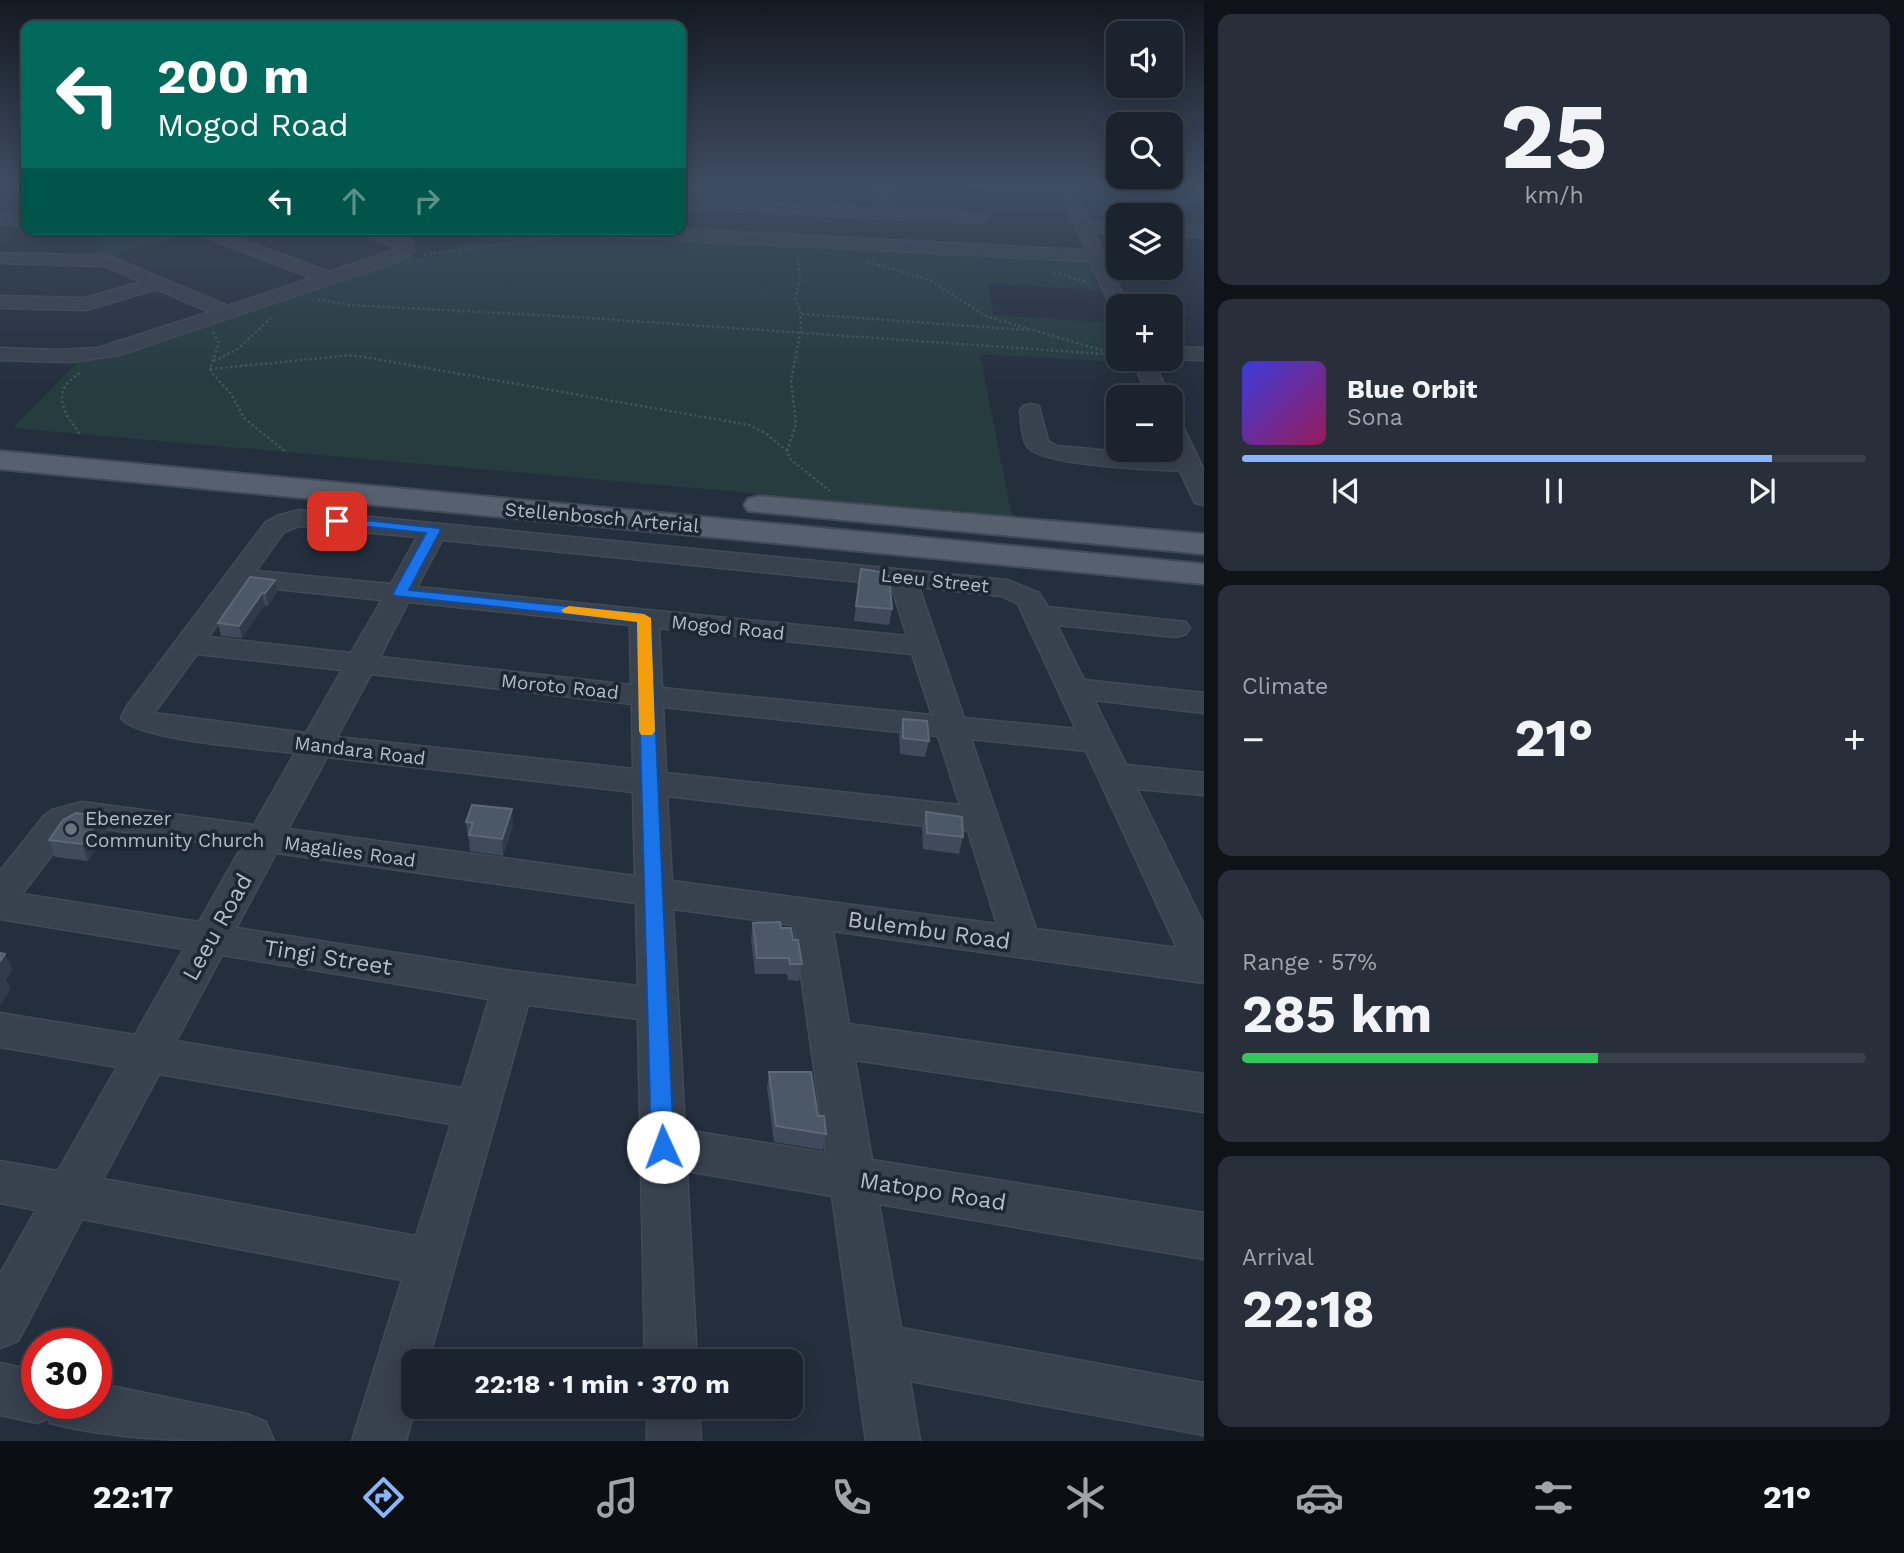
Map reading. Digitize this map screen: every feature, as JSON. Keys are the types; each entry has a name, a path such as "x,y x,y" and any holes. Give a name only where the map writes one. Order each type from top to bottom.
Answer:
{"main road":[{"name":"Stellenbosch Arterial","path":"0,437 1204,544"},
{"name":"Stellenbosch Arterial","path":"0,460 1204,573"}],"street":[{"path":"254,250 330,279"},
{"path":"0,354 94,355 290,294 406,250"},
{"path":"990,250 1097,257"},
{"path":"1094,250 1114,294"},
{"path":"0,258 108,261 228,313"},
{"path":"0,302 86,304 157,283"},
{"path":"1183,353 1204,354"},
{"path":"1031,411 1037,444 1051,452 1198,480"},
{"path":"1183,448 1198,480"},
{"name":"Mandara Road","path":"434,530 313,518 286,521 275,527 142,706 137,718 142,722 316,746 981,820"},
{"name":"Leeu Street","path":"434,530 1007,588 1029,599 1204,966"},
{"name":"Leeu Road","path":"0,1323 434,530"},
{"name":"Mogod Road","path":"238,577 924,646"},
{"path":"902,577 1022,943"},
{"path":"1038,614 1177,628"},
{"path":"644,618 671,1349"},
{"name":"Moroto Road","path":"189,644 646,696 1098,742"},
{"path":"1073,688 1204,703"},
{"path":"1113,775 1204,784"},
{"name":"Magalies Road","path":"0,897 48,832 64,819 82,814 653,892"},
{"name":"Bulembu Road","path":"653,892 1204,966"},
{"name":"Tingi Street","path":"0,905 513,987 657,1005"},
{"path":"811,914 893,1441"},
{"path":"379,1441 513,987"},
{"path":"0,1030 475,1109"},
{"path":"830,1039 1204,1093"},
{"name":"Matopo Road","path":"663,1147 1204,1236"},
{"path":"0,1182 431,1262"},
{"path":"878,1350 1204,1409"},
{"path":"0,1389 21,1394"},
{"path":"112,1413 247,1441"},
{"path":"673,1419 674,1441"}],"path":[{"path":"416,255 451,250"},
{"path":"787,451 797,434 791,379 802,314 795,299 801,284 802,270 795,250"},
{"path":"213,361 238,349 290,294 348,305 1118,355 986,316 930,280 834,250"},
{"path":"802,314 1036,331"},
{"path":"202,322 209,324 219,343 210,369 214,377 230,393 238,412 280,444 287,453"},
{"path":"79,434 66,414 62,387 99,360 94,355"},
{"path":"210,369 353,355 748,425 765,433 787,451 790,459 839,497"}],"green space":[{"path":"96,250 129,250 118,257 89,256"},
{"path":"443,250 926,250 1080,258 1089,261 1100,290 987,283 994,315 1106,322 1106,361 980,354 1012,516 13,428 79,361 132,350 397,259 442,255"}],"building":[{"path":"861,569 882,572 882,575 889,576 892,609 856,606"},
{"path":"250,577 275,580 265,593 262,593 239,626 218,623"},
{"path":"903,719 927,721 929,741 903,738"},
{"path":"472,805 512,809 502,839 469,835 473,823 466,822"},
{"path":"926,812 962,817 963,837 927,833"},
{"path":"76,813 101,816 82,844 49,840 63,820"},
{"path":"780,922 781,928 791,928 793,940 798,940 802,964 790,964 789,958 757,958 753,923"},
{"path":"769,1072 811,1072 818,1116 824,1116 826,1134 776,1126"}],"slow traffic":[{"path":"569,610 644,618 647,731"}],"place":[{"name":"Ebenezer Community Church","path":"71,829"}],"route":[{"path":"337,521 434,530 400,593 644,618 663,1147"}]}
